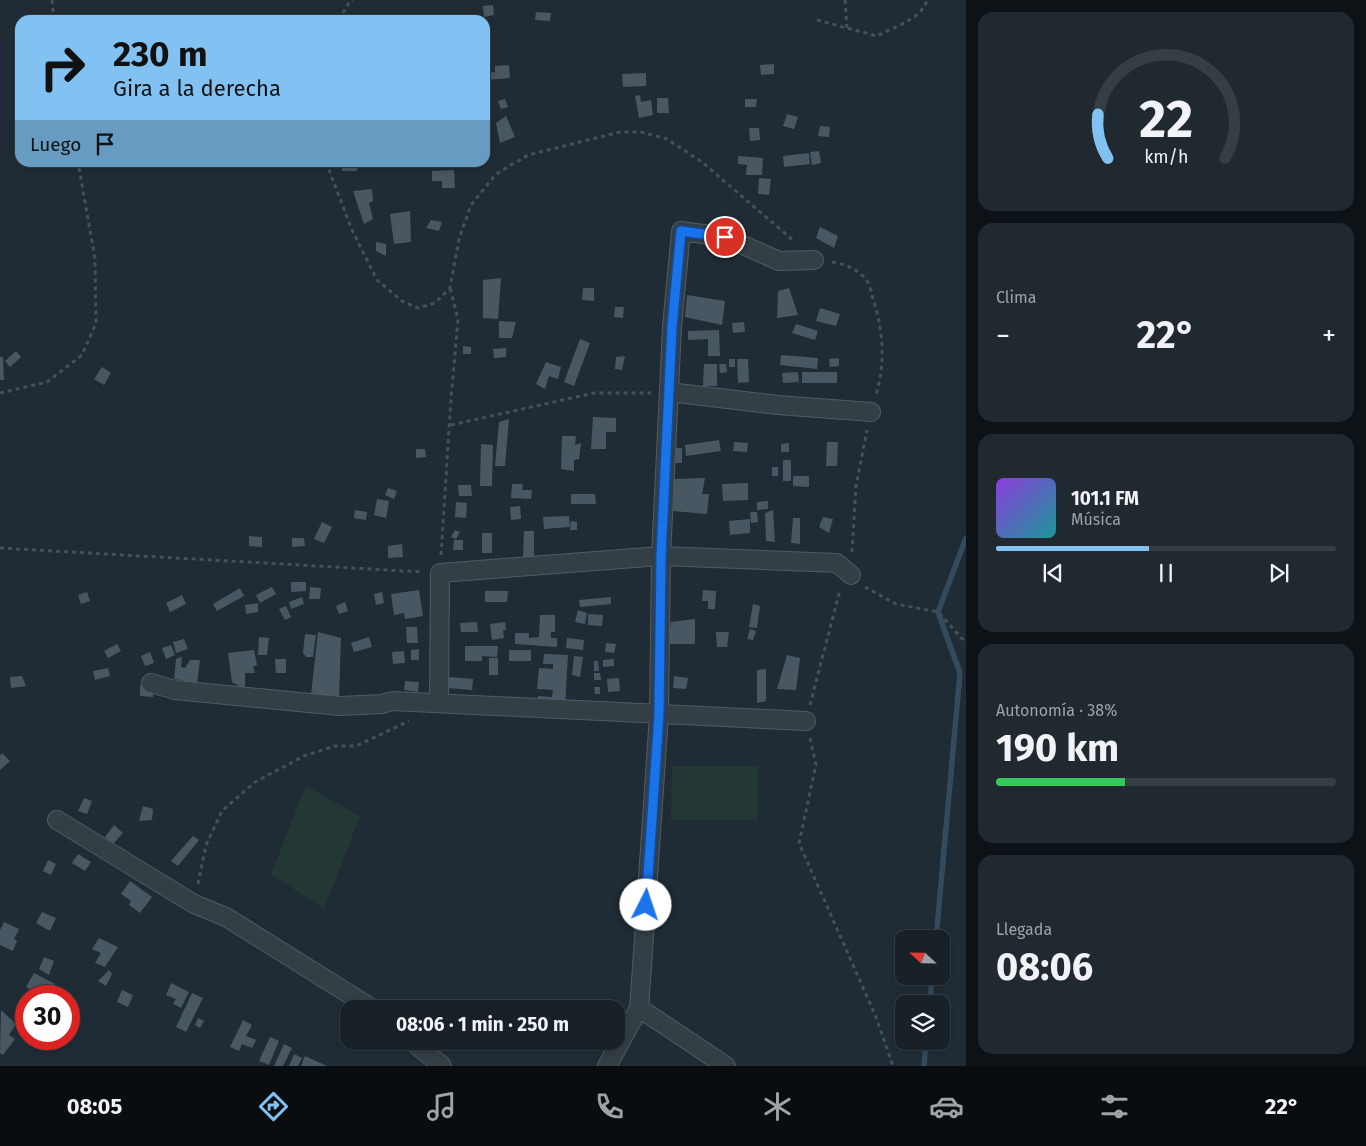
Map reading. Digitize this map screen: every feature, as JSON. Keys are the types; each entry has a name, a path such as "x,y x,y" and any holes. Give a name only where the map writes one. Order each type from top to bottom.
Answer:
{"street":[{"path":"607,1066 638,1008 659,715 661,556 669,392 681,231 725,237 779,261 814,260"},
{"path":"669,392 778,405 871,412"},
{"path":"439,703 440,572 661,556 836,563 851,575"},
{"path":"151,683 175,690 340,706 382,704 392,701 806,721"},
{"path":"57,820 194,904 226,917 359,1000"},
{"path":"638,1008 726,1066"},
{"path":"423,1050 442,1066"}],"path":[{"path":"52,0 54,15"},
{"path":"342,15 348,4 354,0"},
{"path":"846,0 847,29"},
{"path":"817,20 877,36 907,22 925,6 927,0"},
{"path":"0,548 440,572 458,319 450,288 459,239 470,204 496,174 528,156 620,132 641,132 666,139 702,162 814,260 848,264 867,280 879,316 883,343 881,378 871,412 856,486 851,575 840,591 806,721 816,765 799,843 876,1016 893,1066"},
{"path":"0,393 47,382 82,355 96,323 95,259 79,167"},
{"path":"328,167 352,230 377,280 402,301 418,308 435,303 450,288"},
{"path":"451,425 594,393 669,392"},
{"path":"851,575 868,589 896,604 938,612 966,643"},
{"path":"194,904 206,845 222,811 255,782 304,756 335,746 356,746 410,720"}],"green space":[{"path":"672,766 758,766 757,820 671,820"},
{"path":"306,786 360,816 324,909 271,874"}],"building":[{"path":"493,5 494,15 484,15 483,6"},
{"path":"536,12 551,13 550,21 535,20"},
{"path":"774,64 774,74 761,75 760,65"},
{"path":"509,65 510,78 490,80 490,72 495,72 495,66"},
{"path":"646,73 646,86 623,87 622,74"},
{"path":"640,95 641,102 651,100 653,115 639,118 635,96"},
{"path":"657,98 668,98 669,113 657,113"},
{"path":"505,99 508,107 501,109 498,101"},
{"path":"745,99 757,99 756,107 745,107"},
{"path":"787,114 798,117 794,129 783,126"},
{"path":"506,116 515,137 500,143 496,123"},
{"path":"820,126 830,127 829,137 818,136"},
{"path":"749,128 759,128 760,140 750,141"},
{"path":"819,151 821,163 812,165 810,152"},
{"path":"809,153 810,164 784,167 783,156"},
{"path":"738,156 763,158 762,175 746,175 747,165 738,164"},
{"path":"342,167 357,167 357,171 342,171"},
{"path":"454,170 455,188 442,188 442,181 432,181 432,171"},
{"path":"759,178 771,179 769,195 758,194"},
{"path":"372,189 373,201 369,203 373,219 364,224 353,191"},
{"path":"410,211 411,242 394,244 390,214"},
{"path":"431,220 442,222 439,231 426,228"},
{"path":"820,227 838,236 834,248 816,238"},
{"path":"376,242 386,244 386,256 376,251"},
{"path":"501,278 498,319 483,318 483,280"},
{"path":"583,288 594,288 594,301 582,300"},
{"path":"789,288 798,315 777,318 778,291"},
{"path":"687,295 725,301 722,325 685,317"},
{"path":"615,307 624,307 623,318 614,317"},
{"path":"820,308 840,314 836,326 816,321"},
{"path":"499,321 516,322 512,338 499,338"},
{"path":"744,322 745,332 733,333 732,323"},
{"path":"796,324 818,331 815,340 792,333"},
{"path":"719,330 720,356 708,356 708,339 688,340 688,331"},
{"path":"580,339 590,343 574,386 564,382"},
{"path":"463,346 471,347 471,354 463,354"},
{"path":"506,348 506,357 494,358 493,349"},
{"path":"16,351 21,357 10,367 5,361"},
{"path":"781,355 818,358 817,369 780,365"},
{"path":"625,356 622,370 615,369 616,357"},
{"path":"0,357 3,357 4,380 0,380"},
{"path":"839,358 839,366 830,367 829,359"},
{"path":"729,359 735,359 735,367 729,367"},
{"path":"737,359 748,359 749,382 738,383"},
{"path":"546,362 561,367 558,379 549,376 545,389 536,384"},
{"path":"704,364 717,364 717,386 703,386"},
{"path":"719,364 726,364 727,372 720,373"},
{"path":"102,367 111,373 104,385 94,379"},
{"path":"798,372 799,382 783,383 782,373"},
{"path":"802,372 837,372 837,383 802,383"},
{"path":"593,417 616,418 616,432 606,432 606,449 591,449"},
{"path":"509,419 505,466 495,466 499,422"},
{"path":"562,436 576,436 575,445 581,443 579,459 574,460 574,471 561,469"},
{"path":"719,440 721,451 686,456 685,445"},
{"path":"734,442 748,443 747,452 733,451"},
{"path":"827,442 838,442 837,466 826,466"},
{"path":"789,443 789,452 781,452 781,444"},
{"path":"481,444 493,445 492,486 480,486"},
{"path":"669,448 682,448 682,463 669,463"},
{"path":"416,449 425,449 426,457 416,458"},
{"path":"783,460 791,460 791,481 783,481"},
{"path":"772,467 778,467 778,476 772,476"},
{"path":"793,476 809,476 809,487 793,486"},
{"path":"705,478 702,494 709,494 707,514 673,511 674,479"},
{"path":"748,483 748,500 723,501 722,484"},
{"path":"512,484 523,484 522,490 532,490 531,499 511,498"},
{"path":"458,485 471,485 472,496 459,496"},
{"path":"388,488 397,491 394,499 385,495"},
{"path":"571,494 595,494 596,504 571,504"},
{"path":"377,499 389,501 386,518 374,515"},
{"path":"768,501 768,509 757,510 757,502"},
{"path":"456,502 467,503 466,518 455,517"},
{"path":"520,506 521,519 511,520 510,507"},
{"path":"355,510 367,512 366,520 354,518"},
{"path":"773,510 775,542 766,541 765,513"},
{"path":"750,512 757,512 758,522 751,523"},
{"path":"569,516 570,527 544,529 543,517"},
{"path":"823,517 833,519 829,533 819,527"},
{"path":"793,518 800,518 800,544 791,543"},
{"path":"750,519 750,533 730,535 729,521"},
{"path":"571,521 577,522 577,530 570,530"},
{"path":"322,522 332,527 324,543 314,539"},
{"path":"455,530 460,532 456,539 451,537"},
{"path":"524,531 534,531 534,557 523,557"},
{"path":"482,533 492,533 492,553 482,553"},
{"path":"249,536 262,537 262,547 249,546"},
{"path":"292,538 304,538 305,546 292,547"},
{"path":"454,540 463,540 463,550 453,550"},
{"path":"402,544 403,557 388,558 388,546"},
{"path":"291,582 306,582 306,591 291,592"},
{"path":"272,587 276,594 260,603 256,595"},
{"path":"310,587 321,588 320,599 309,599"},
{"path":"240,588 244,596 217,611 213,604"},
{"path":"419,590 423,616 405,619 404,613 394,615 391,594"},
{"path":"703,590 716,591 715,609 708,609 708,601 702,601"},
{"path":"485,591 508,591 507,602 485,602"},
{"path":"87,592 90,601 81,604 78,595"},
{"path":"382,592 384,603 376,605 374,594"},
{"path":"182,595 186,604 170,612 166,603"},
{"path":"302,597 304,604 291,609 289,602"},
{"path":"611,597 611,604 580,607 579,600"},
{"path":"345,602 348,611 339,614 336,606"},
{"path":"258,603 258,612 246,614 245,605"},
{"path":"753,604 760,606 757,628 749,627"},
{"path":"286,606 291,617 285,620 279,609"},
{"path":"578,610 587,613 585,624 575,622"},
{"path":"588,614 603,615 602,626 588,625"},
{"path":"540,615 555,615 555,632 551,632 551,638 557,638 557,647 515,644 515,633 529,633 529,638 539,637"},
{"path":"695,619 695,644 668,644 671,622"},
{"path":"477,622 478,632 461,632 460,623"},
{"path":"505,622 504,638 492,640 490,624"},
{"path":"406,627 417,627 418,643 407,643"},
{"path":"750,629 756,631 753,640 747,639"},
{"path":"318,632 341,638 339,698 311,695"},
{"path":"716,632 729,632 727,647 717,647"},
{"path":"305,634 316,635 313,657 306,657 303,653"},
{"path":"259,637 269,638 267,655 258,655"},
{"path":"369,637 372,647 354,652 351,643"},
{"path":"567,638 584,640 583,650 566,648"},
{"path":"184,639 188,649 176,653 173,642"},
{"path":"606,643 616,644 614,653 605,652"},
{"path":"117,644 121,651 108,658 104,651"},
{"path":"171,645 175,655 166,659 162,648"},
{"path":"465,646 498,646 497,657 482,656 482,661 465,661"},
{"path":"419,649 419,660 411,660 411,650"},
{"path":"254,650 257,665 253,667 255,673 245,673 245,689 232,682 228,653"},
{"path":"509,650 531,650 531,661 509,661"},
{"path":"404,651 405,663 393,664 392,652"},
{"path":"150,652 154,663 145,666 141,656"},
{"path":"544,654 568,655 565,707 538,706 538,696 552,697 553,690 537,689 539,668 553,669 553,664 543,664"},
{"path":"787,655 800,658 796,690 777,689"},
{"path":"574,656 583,657 580,677 572,675"},
{"path":"182,657 181,667 185,668 190,660 200,660 197,683 174,679 176,659"},
{"path":"489,658 498,658 498,675 489,675"},
{"path":"275,659 286,659 286,673 276,673"},
{"path":"614,659 614,666 603,667 603,660"},
{"path":"594,661 598,661 599,671 594,671"},
{"path":"108,668 110,676 95,680 93,671"},
{"path":"766,669 766,701 757,703 757,670"},
{"path":"594,673 600,673 601,680 594,680"},
{"path":"22,676 26,686 11,688 10,677"},
{"path":"674,676 688,678 686,689 673,688"},
{"path":"449,677 473,679 472,690 448,688"},
{"path":"619,678 620,691 608,692 607,679"},
{"path":"405,681 419,682 418,692 404,690"},
{"path":"140,685 154,686 153,697 140,696"},
{"path":"594,687 600,687 600,694 595,694"},
{"path":"2,753 10,761 0,770 0,756"},
{"path":"84,798 92,801 87,814 78,811"},
{"path":"143,806 153,809 152,820 139,821"},
{"path":"114,825 123,833 113,844 105,837"},
{"path":"193,836 199,840 178,866 171,861"},
{"path":"78,854 91,862 85,871 72,863"},
{"path":"48,860 56,864 51,875 43,871"},
{"path":"130,881 152,897 140,913 129,905 131,901 121,894"},
{"path":"42,912 56,918 50,931 36,923"},
{"path":"4,922 19,929 14,939 17,941 13,951 0,945 0,930"},
{"path":"99,938 118,947 105,967 95,963 101,953 92,949"},
{"path":"44,957 54,961 49,975 39,969"},
{"path":"109,970 112,974 106,986 98,981"},
{"path":"34,973 55,984 54,985 27,985"},
{"path":"171,983 189,992 181,1008 173,1004 176,999 166,995"},
{"path":"122,990 133,995 128,1007 117,1002"},
{"path":"192,993 203,998 186,1032 176,1027"},
{"path":"1,1010 15,1023 9,1035 15,1039 3,1055 0,1053"},
{"path":"198,1018 204,1021 200,1028 195,1025"},
{"path":"243,1020 252,1025 246,1036 256,1040 252,1048 242,1044 239,1051 230,1047"},
{"path":"270,1037 279,1041 269,1065 259,1061"},
{"path":"284,1044 292,1048 283,1066 274,1066"},
{"path":"294,1054 302,1058 298,1066 289,1066"},
{"path":"305,1056 327,1066 301,1066"}],"waterway":[{"path":"937,930 960,673 938,612 966,538"},
{"path":"931,985 931,995"},
{"path":"924,1066 925,1050"}],"route":[{"path":"646,905 659,715 661,556 672,327 681,231 725,237"}]}
